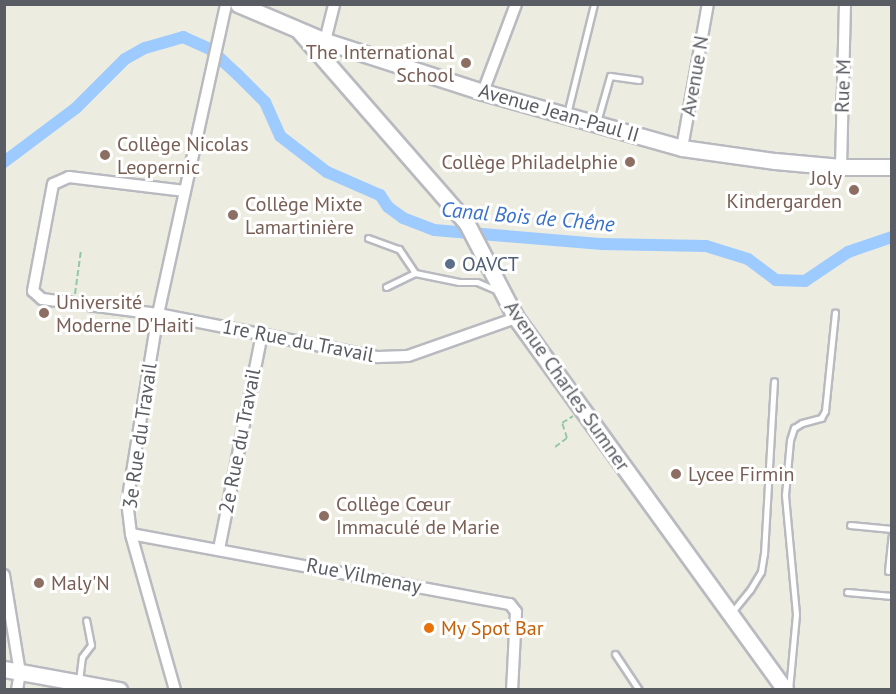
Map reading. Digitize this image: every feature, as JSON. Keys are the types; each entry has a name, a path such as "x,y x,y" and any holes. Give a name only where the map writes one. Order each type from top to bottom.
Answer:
{"street":[{"name":"3e Rue du Travail","path":"175,690 131,534 127,503 158,314 226,4"},
{"name":"Avenue Charles Sumner","path":"238,4 300,32 323,49 466,222 516,318 787,690"},
{"path":"323,49 334,4"},
{"path":"483,92 516,4"},
{"name":"Avenue N","path":"682,148 708,4"},
{"name":"Rue M","path":"841,167 845,4"},
{"name":"Avenue Jean-Paul II","path":"323,49 682,148 775,161 841,167 891,167"},
{"name":"1re Rue du Travail","path":"185,191 69,177 53,184 33,291 42,299 158,314 378,357 408,356 516,318"},
{"name":"2e Rue du Travail","path":"219,549 262,333"},
{"name":"Rue Vilmenay","path":"131,534 510,604 516,612 512,690"},
{"path":"4,575 20,673 17,690"},
{"path":"4,669 119,690"}],"lane":[{"path":"566,116 594,4"},
{"path":"597,124 610,76 639,80"},
{"path":"368,238 399,249 415,273"},
{"path":"386,286 415,273 459,282 477,282 501,292"},
{"path":"787,690 796,614 785,495 790,440 794,428 802,423 821,418 825,411 835,313"},
{"path":"730,614 750,590 761,572 774,381"},
{"path":"850,525 891,529"},
{"path":"888,571 891,534"},
{"path":"847,592 891,596"},
{"path":"78,683 82,657 91,645 86,620"},
{"path":"615,654 639,690"}],"path":[{"path":"74,303 81,250"},
{"path":"555,447 567,438 562,423 583,410"}],"waterway":[{"name":"Canal Bois de Chêne","path":"4,162 76,108 125,59 145,48 183,37 210,49 265,102 280,136 327,172 380,195 388,207 403,218 434,230 602,244 706,246 748,259 776,280 805,281 848,252 892,237"}],"place":[{"name":"The International School","path":"466,63"},
{"name":"Collège Nicolas Leopernic","path":"105,155"},
{"name":"Collège Philadelphie","path":"630,162"},
{"name":"Joly Kindergarden","path":"854,190"},
{"name":"Collège Mixte Lamartinière","path":"233,215"},
{"name":"OAVCT","path":"450,264"},
{"name":"Université Moderne D'Haiti","path":"44,313"},
{"name":"Lycee Firmin","path":"676,474"},
{"name":"Collège Cœur Immaculé de Marie","path":"324,516"},
{"name":"Maly'N","path":"39,583"},
{"name":"My Spot Bar","path":"429,628"}]}
